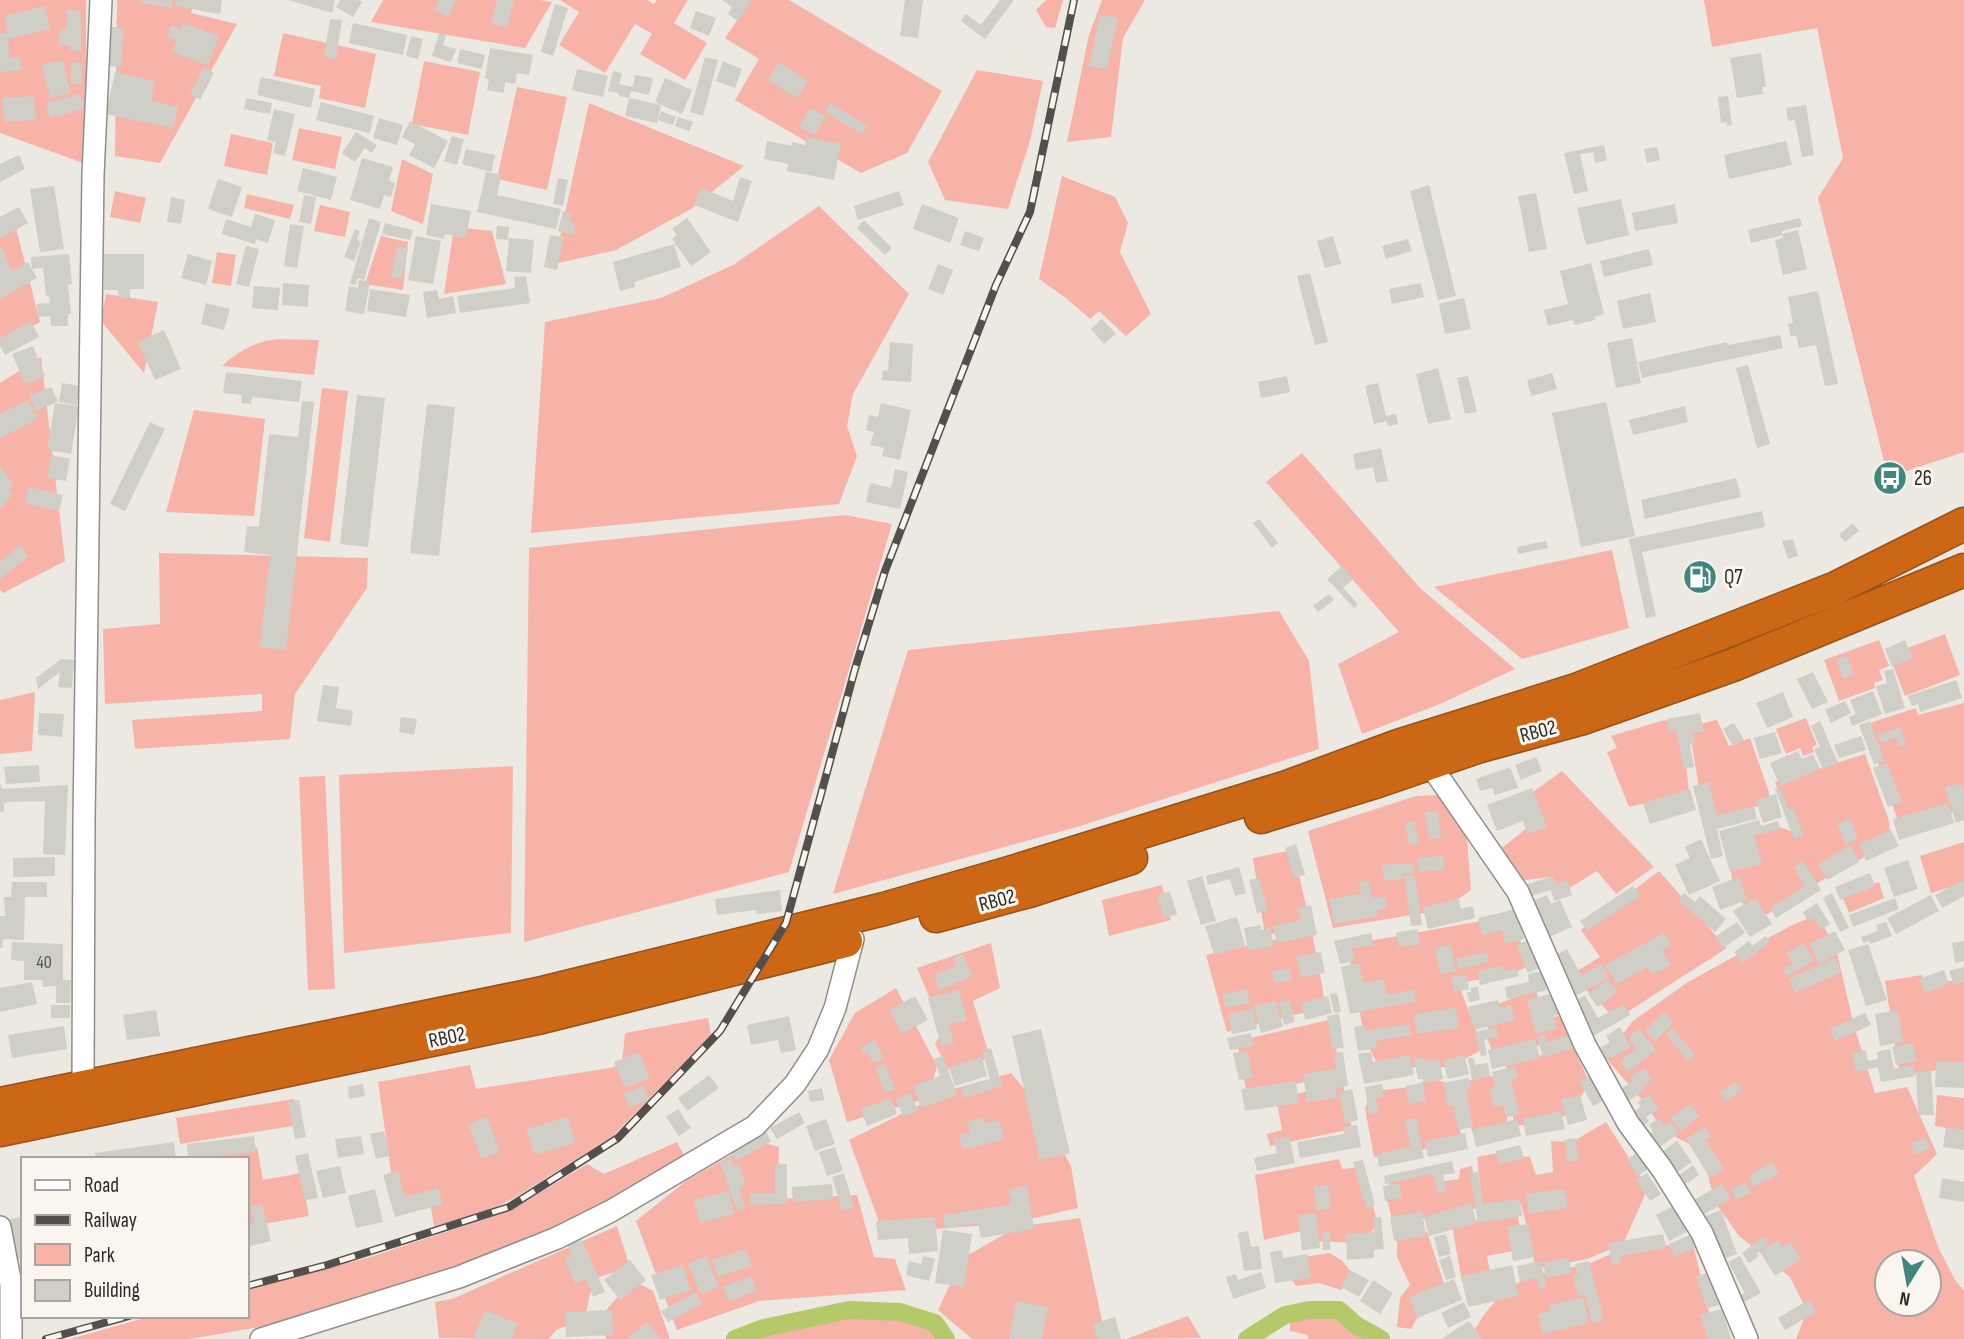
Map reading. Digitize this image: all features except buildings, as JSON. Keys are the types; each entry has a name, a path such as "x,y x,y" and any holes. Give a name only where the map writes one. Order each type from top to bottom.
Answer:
{"highway":[{"name":"RB02","path":"0,1104 538,994 884,909 1033,865 1287,787 1481,718 1576,690 1836,588 1964,524"},
{"name":"RB02","path":"0,1130 542,1017 853,939 1029,891 1378,781 1480,746 1583,718 1721,670 1964,570"}],"street":[{"path":"83,1087 93,176 101,0"},
{"path":"1429,763 1518,892 1585,1045 1628,1123 1662,1169 1702,1233 1747,1339"},
{"path":"261,1339 459,1276 557,1238 621,1205 755,1126 795,1084 818,1049 835,1008 853,939"},
{"path":"0,1227 11,1285 11,1339"}],"green space":[{"path":"0,0 86,0 86,164 0,133"},
{"path":"117,0 194,0 191,13 237,24 160,163 115,156"},
{"path":"383,0 552,2 525,48 371,22"},
{"path":"560,0 647,0 654,4 657,0 688,0 674,23 707,43 685,80 640,54 652,34 635,24 605,73 559,45 579,12"},
{"path":"751,0 789,0 942,91 907,153 861,173 735,100 759,59 725,38"},
{"path":"1046,0 1063,0 1055,28 1046,27 1036,10"},
{"path":"1102,0 1145,0 1123,38 1111,137 1067,142 1089,35"},
{"path":"1704,0 1964,0 1964,452 1888,477 1818,198 1843,158 1817,28 1712,47"},
{"path":"283,33 376,54 365,108 319,98 321,86 274,76"},
{"path":"424,61 480,72 468,135 412,124"},
{"path":"977,70 1043,81 1030,141 1008,209 945,200 928,162"},
{"path":"517,87 567,97 547,190 497,179"},
{"path":"589,103 744,166 691,209 616,250 554,264"},
{"path":"299,128 342,137 335,169 292,160"},
{"path":"231,134 273,143 267,175 224,166"},
{"path":"402,159 433,174 423,224 391,211"},
{"path":"1062,176 1115,197 1128,223 1120,252 1151,314 1126,336 1099,311 1090,319 1039,279"},
{"path":"115,191 146,198 140,223 110,217"},
{"path":"247,194 294,205 290,219 244,208"},
{"path":"320,205 350,212 345,237 314,231"},
{"path":"819,206 909,294 853,394 847,426 857,456 839,504 531,533 545,322 661,298 733,265"},
{"path":"12,212 40,322 0,344 0,219"},
{"path":"454,227 492,231 506,284 444,294"},
{"path":"381,236 408,242 403,290 365,284"},
{"path":"217,252 236,255 231,286 212,283"},
{"path":"106,294 158,302 144,373 101,321"},
{"path":"277,339 319,340 314,375 222,366 247,348"},
{"path":"41,357 65,561 3,593 0,590 0,383"},
{"path":"322,388 348,391 330,542 304,538"},
{"path":"194,410 265,419 254,516 166,512"},
{"path":"1302,453 1420,588 1515,669 1440,704 1362,734 1338,664 1399,632 1266,482"},
{"path":"845,515 892,524 789,872 524,942 529,548"},
{"path":"1612,550 1629,628 1522,659 1434,587"},
{"path":"159,553 368,558 367,588 295,694 290,739 135,749 132,720 262,711 262,694 105,704 103,629 160,624"},
{"path":"1279,611 1309,661 1319,749 1077,827 833,894 908,650"},
{"path":"1945,634 1960,675 1905,696 1889,655"},
{"path":"1879,640 1889,666 1879,670 1883,680 1874,683 1875,688 1839,701 1824,660"},
{"path":"35,692 32,751 0,754 0,700"},
{"path":"1964,703 1964,809 1900,827 1866,727 1873,722 1916,708 1918,715"},
{"path":"1806,718 1817,745 1812,747 1814,752 1803,756 1800,748 1786,754 1776,729"},
{"path":"1682,719 1689,793 1629,807 1607,752 1617,748 1611,736 1661,721"},
{"path":"1717,720 1729,746 1750,738 1769,792 1770,803 1707,819 1689,727"},
{"path":"1865,754 1889,821 1891,843 1829,876 1758,920 1734,893 1728,851 1768,828 1776,827 1794,833 1775,782"},
{"path":"513,766 511,933 344,953 339,775"},
{"path":"1562,771 1654,867 1616,894 1597,871 1558,895 1550,877 1518,881 1498,851 1537,820 1522,800"},
{"path":"325,776 335,989 308,990 299,777"},
{"path":"1439,795 1467,839 1471,890 1442,910 1333,928 1308,831 1416,796"},
{"path":"1964,842 1964,883 1931,893 1920,856"},
{"path":"1293,850 1310,922 1265,936 1253,858"},
{"path":"1659,871 1727,948 1615,1020 1598,1000 1569,976 1600,957 1581,930"},
{"path":"1879,882 1884,898 1849,913 1842,896"},
{"path":"1162,885 1171,920 1109,936 1102,900"},
{"path":"1817,915 1836,948 1854,1026 1875,1093 1907,1087 1937,1154 1914,1176 1939,1248 1873,1248 1873,1318 1943,1318 1943,1257 1964,1291 1964,1339 1796,1339 1807,1311 1790,1277 1739,1236 1715,1202 1701,1150 1662,1130 1648,1107 1605,1057 1633,1021 1688,982 1792,925"},
{"path":"1498,918 1514,928 1532,965 1508,975 1458,983 1483,1049 1450,1067 1379,1067 1365,1040 1347,945"},
{"path":"1312,932 1326,1007 1227,1032 1206,955"},
{"path":"991,943 1000,988 973,1001 990,1058 948,1069 935,1044 943,1030 917,968"},
{"path":"1922,975 1924,985 1964,979 1964,1066 1900,1076 1885,981"},
{"path":"896,988 937,1066 928,1098 847,1122 829,1060 855,1013"},
{"path":"1536,989 1543,1019 1564,1015 1569,1040 1493,1054 1486,1034 1495,1005"},
{"path":"708,1018 711,1035 613,1136 514,1198 474,1218 434,1226 430,1202 396,1207 378,1082 470,1065 476,1089 610,1068 622,1064 625,1033"},
{"path":"1333,1019 1339,1075 1247,1094 1237,1041"},
{"path":"1574,1048 1589,1082 1574,1110 1548,1126 1514,1125 1506,1063"},
{"path":"1011,1073 1036,1103 1071,1166 1078,1208 1013,1223 883,1233 849,1140 950,1090"},
{"path":"1487,1075 1502,1080 1508,1126 1476,1136 1464,1117 1462,1083"},
{"path":"1432,1078 1452,1085 1458,1105 1461,1138 1450,1145 1374,1157 1365,1108 1374,1091 1411,1087"},
{"path":"1343,1084 1352,1129 1270,1146 1267,1134 1282,1130 1276,1098"},
{"path":"1937,1095 1964,1098 1964,1131 1935,1126"},
{"path":"294,1099 299,1125 180,1144 176,1118"},
{"path":"1606,1122 1648,1188 1623,1244 1587,1259 1535,1269 1521,1204 1483,1211 1477,1157 1519,1149 1519,1156 1530,1157 1536,1175 1553,1172 1551,1141 1572,1142"},
{"path":"756,1141 779,1147 778,1199 857,1195 874,1257 895,1259 906,1290 759,1301 677,1330 636,1221 686,1181"},
{"path":"677,1142 687,1161 562,1229 333,1314 190,1339 70,1339 145,1318 248,1318 248,1290 370,1257 510,1211 587,1164 604,1174"},
{"path":"257,1147 263,1180 301,1173 309,1216 248,1227 248,1157 202,1157"},
{"path":"1339,1159 1342,1169 1362,1167 1378,1224 1362,1243 1309,1241 1306,1230 1264,1240 1255,1175"},
{"path":"1472,1166 1479,1208 1393,1223 1386,1195 1390,1194 1389,1179 1436,1168 1439,1182 1459,1179 1460,1169"},
{"path":"1517,1213 1524,1249 1487,1256 1491,1277 1462,1282 1452,1225"},
{"path":"1080,1218 1106,1339 972,1339 938,1310 963,1258 1017,1227"},
{"path":"617,1226 630,1267 593,1279 585,1319 556,1330 549,1339 439,1338 435,1302 452,1299"},
{"path":"1427,1232 1445,1286 1422,1309 1411,1329 1397,1327 1400,1298 1410,1285 1397,1257 1397,1235"},
{"path":"1693,1244 1715,1336 1708,1339 1469,1339 1483,1316 1503,1292 1530,1276 1588,1264 1625,1248"},
{"path":"1329,1253 1342,1260 1353,1275 1341,1290 1319,1283 1296,1286 1285,1269 1293,1259"},
{"path":"632,1280 653,1291 670,1339 606,1339 601,1316"},
{"path":"1308,1312 1337,1313 1376,1339 1309,1339 1307,1335 1290,1331 1290,1320 1293,1316"},
{"path":"849,1314 885,1315 910,1320 921,1324 940,1339 753,1339"},
{"path":"1188,1316 1201,1338 1126,1339"}],"waterway":[{"path":"735,1339 764,1328 849,1310 900,1312 935,1323 946,1339"},
{"path":"1247,1339 1285,1315 1309,1310 1339,1310 1356,1325 1381,1339"}],"railway":[{"path":"248,1286 327,1265 509,1207 618,1138 720,1031 786,923 855,669 885,571 996,285 1030,212 1074,0"},
{"path":"46,1339 122,1318"}],"place":[{"name":"26","path":"1890,478"},
{"name":"Q7","path":"1700,577"}]}
